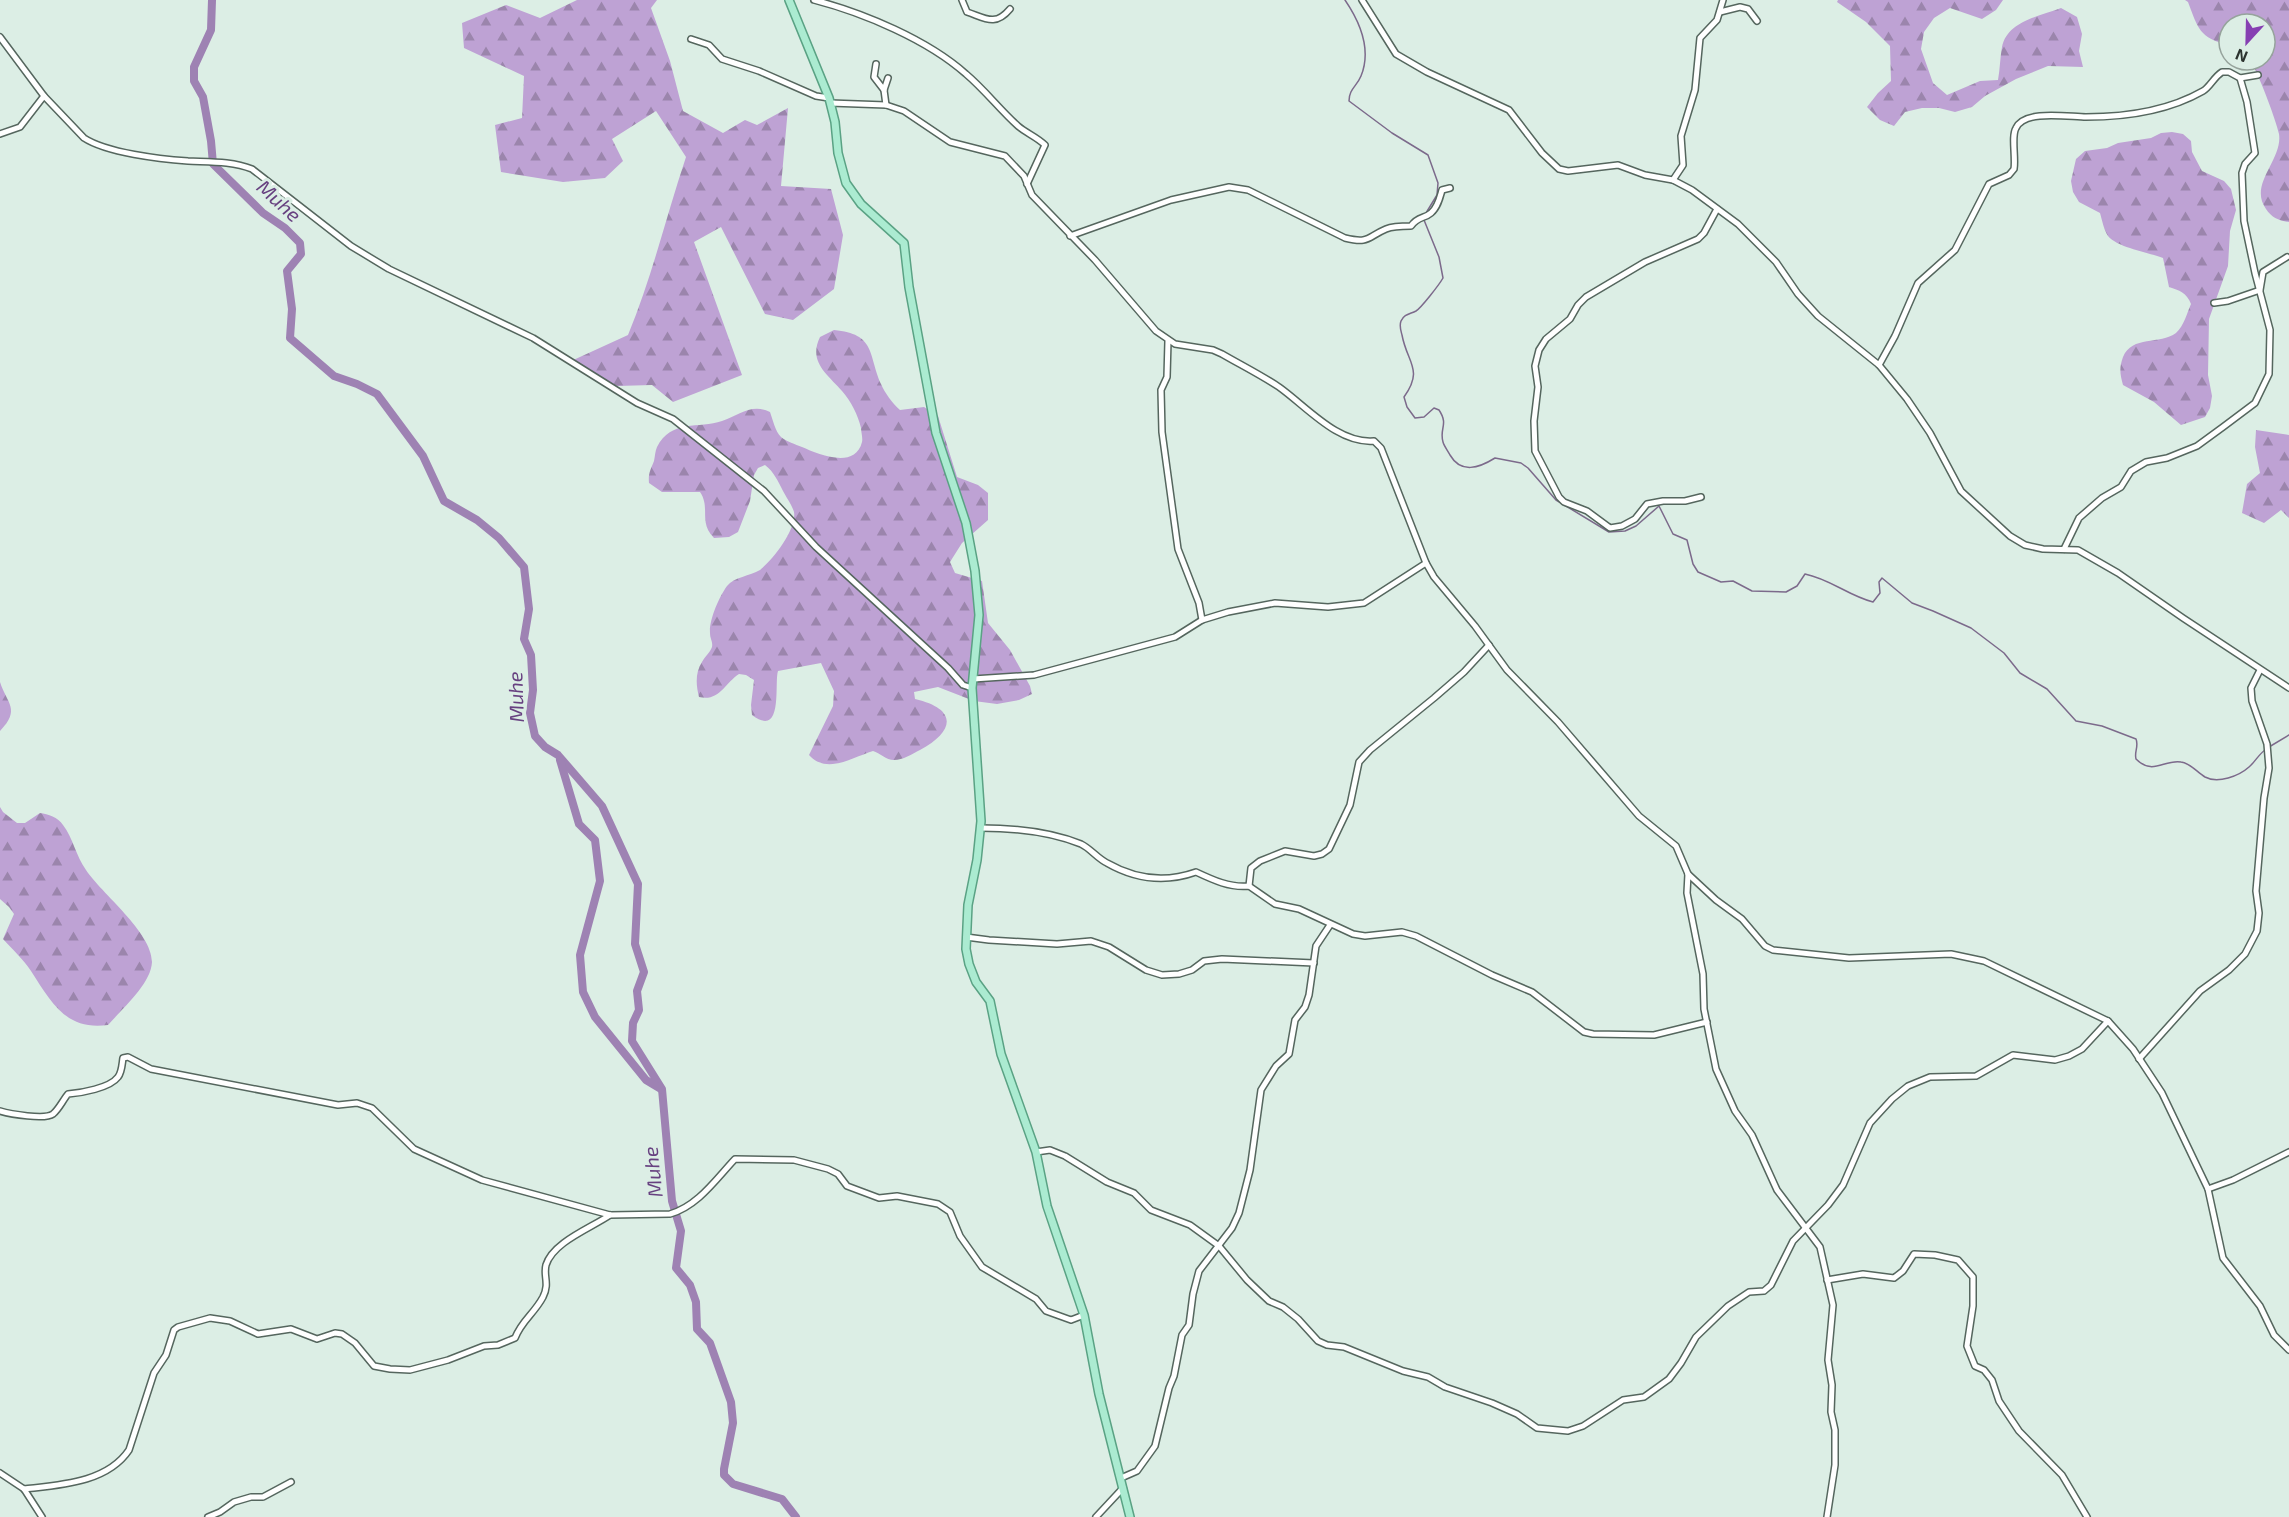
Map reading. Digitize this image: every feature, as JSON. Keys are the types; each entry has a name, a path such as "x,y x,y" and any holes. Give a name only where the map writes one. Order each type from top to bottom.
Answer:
{"main road":[{"path":"789,0 830,101 838,153 846,183 861,204 904,243 909,287 936,433 966,523 975,571 979,615 972,688 981,828 968,905 966,937 969,964 976,982 990,1001 1001,1053 1036,1152 1047,1206 1084,1315 1106,1423 1130,1517"}],"street":[{"path":"814,0 835,5 882,24 921,44 965,73 1020,127 1045,145 1028,184"},
{"path":"962,0 967,12 992,20 1003,17 1010,9"},
{"path":"1362,0 1396,54 1427,72 1509,110 1542,153 1559,169 1568,171 1618,165 1645,175 1673,180 1692,190 1738,224 1776,262 1798,294 1818,316 1879,365 1907,399 1930,433 1960,491 2010,536 2025,545 2043,549 2078,550 2118,573 2289,688"},
{"path":"1673,180 1683,165 1681,136 1697,81 1699,42 1716,22 1724,0"},
{"path":"1720,12 1740,7 1748,9 1757,21"},
{"path":"0,39 44,96 84,138 92,143 107,148 173,160 239,164 252,169 351,246 389,268 533,338 637,403 673,419 764,491 816,547 963,684 972,688"},
{"path":"691,39 709,45 722,59 759,71 816,96 830,101 886,105 904,111 950,142 1005,156 1015,164 1032,195 1095,260 1156,331 1168,341 1222,354 1278,387 1347,437 1361,442 1374,441 1381,448 1426,563 1434,577 1507,670 1558,722 1639,816 1676,846 1688,874 1716,900 1742,919 1765,946 1773,950 1849,958 1951,954 1984,961 2108,1021 2139,1059 2162,1094 2208,1189 2223,1258 2260,1306 2274,1335 2289,1350"},
{"path":"876,64 874,77 884,90"},
{"path":"1879,365 1895,336 1918,283 1955,250 1989,184 2009,175 2014,169 2014,131 2020,123 2042,115 2087,117 2157,110 2205,90 2222,72 2229,72 2240,78 2258,75"},
{"path":"886,105 884,90 888,78"},
{"path":"2064,549 2079,518 2102,498 2121,487 2131,471 2146,462 2167,458 2197,446 2255,403 2271,370 2268,352 2270,330 2244,221 2242,173 2245,164 2255,153 2247,102 2240,78"},
{"path":"0,134 20,127 44,96"},
{"path":"1070,236 1171,200 1229,187 1248,190 1345,238 1362,240 1372,238 1386,228 1411,226 1416,219 1431,214 1442,190 1450,188"},
{"path":"1701,497 1685,501 1647,504 1635,519 1622,526 1610,528 1587,511 1564,502 1548,480 1535,451 1534,421 1538,387 1535,366 1539,350 1546,339 1570,319 1582,300 1645,262 1698,239 1704,233 1717,209"},
{"path":"2260,290 2263,272 2287,257"},
{"path":"2214,303 2228,301 2260,290"},
{"path":"1168,341 1167,378 1161,390 1162,432 1178,549 1199,603 1203,620"},
{"path":"973,679 1034,675 1175,637 1203,620 1228,612 1275,603 1328,607 1364,603 1426,563"},
{"path":"1249,886 1251,868 1275,854 1285,851 1314,856 1329,849 1350,805 1359,762 1370,750 1464,672 1489,645"},
{"path":"2139,1059 2200,991 2229,970 2245,954 2257,931 2259,913 2256,891 2264,798 2269,768 2267,744 2252,701 2251,688 2260,670"},
{"path":"981,828 1013,828 1061,838 1089,848 1106,862 1137,876 1179,878 1196,872 1217,882 1238,887 1249,886 1275,904 1299,909 1353,934 1365,936 1402,932 1416,936 1492,975 1532,992 1584,1032 1593,1035 1654,1035 1707,1022"},
{"path":"1688,874 1687,893 1703,974 1704,1010 1716,1069 1735,1111 1752,1135 1777,1190 1820,1247 1833,1305 1828,1360 1832,1385 1831,1412 1835,1430 1835,1465 1827,1517"},
{"path":"1121,1478 1137,1471 1155,1446 1174,1376 1182,1335 1189,1325 1199,1271 1232,1228 1245,1197 1261,1090 1276,1066 1289,1054 1295,1020 1305,1007 1316,946 1330,925"},
{"path":"966,937 1057,944 1090,940 1109,947 1146,970 1162,975 1179,974 1192,970 1204,961 1222,959 1314,963"},
{"path":"1036,1152 1050,1150 1065,1156 1107,1182 1134,1193 1150,1210 1190,1225 1219,1246 1246,1280 1269,1301 1283,1307 1298,1318 1318,1341 1327,1345 1344,1347 1403,1371 1428,1377 1445,1387 1517,1414 1537,1428 1568,1431 1583,1426 1623,1400 1644,1397 1669,1378 1682,1363 1696,1337 1728,1306 1749,1292 1764,1291 1772,1285 1793,1241 1828,1205 1843,1185 1870,1124 1877,1114 1908,1086 1930,1077 1976,1076 2013,1055 2055,1060 2069,1056 2082,1049 2108,1021"},
{"path":"0,1111 12,1115 47,1116 54,1113 68,1094 82,1092 115,1080 120,1075 123,1058 129,1057 151,1069 338,1105 357,1103 372,1108 414,1149 482,1180 610,1215 677,1212 691,1205 735,1159 794,1160 828,1169 838,1174 847,1186 879,1198 897,1196 938,1204 950,1212 960,1236 982,1267 1036,1299 1046,1311 1071,1320 1084,1315"},
{"path":"2208,1189 2233,1180 2289,1152"},
{"path":"24,1489 79,1481 96,1475 123,1459 129,1450 154,1373 170,1348 174,1330 178,1327 210,1318 230,1321 258,1334 291,1329 317,1339 335,1333 342,1334 350,1338 374,1366 410,1370 515,1338 520,1325 534,1312 544,1295 548,1282 546,1267 554,1250 610,1215"},
{"path":"1827,1280 1863,1274 1894,1278 1903,1271 1914,1254 1935,1255 1958,1260 1973,1277 1973,1306 1967,1346 1975,1365 1984,1370 1992,1380 1999,1401 2019,1431 2062,1475 2087,1517"},
{"path":"0,1473 24,1489 41,1515 33,1517"},
{"path":"208,1517 234,1502 251,1497 262,1497 291,1482"},
{"path":"1096,1517 1123,1488"}],"green space":[{"path":"577,0 657,0 651,8 670,61 683,111 723,133 745,120 757,125 788,108 781,186 831,189 843,235 834,289 793,320 765,314 721,227 694,242 742,375 673,402 652,385 617,386 569,362 628,335 652,269 686,157 656,111 612,139 623,161 605,178 563,182 501,172 495,125 522,118 524,76 464,48 462,23 506,5 540,18"},
{"path":"1838,0 2003,0 1996,10 1982,19 1950,8 1934,18 1924,32 1921,49 1933,83 1947,95 1980,81 1998,80 2002,47 2010,31 2034,17 2061,8 2077,17 2082,34 2079,51 2083,67 2048,66 2016,79 1985,96 1972,107 1955,112 1939,108 1922,108 1905,112 1894,126 1880,120 1867,107 1891,81 1890,46 1866,22 1837,2"},
{"path":"2185,0 2289,0 2289,222 2279,220 2266,209 2261,190 2279,144 2279,134 2256,72 2277,72 2277,12 2217,12 2217,41 2201,31"},
{"path":"2172,132 2183,134 2191,141 2192,152 2202,171 2224,181 2231,189 2236,210 2230,231 2228,266 2209,319 2208,375 2212,396 2210,408 2205,417 2181,425 2154,402 2123,385 2120,368 2127,350 2133,346 2169,337 2176,333 2191,304 2182,292 2169,287 2163,258 2126,247 2108,236 2100,213 2079,202 2073,192 2071,181 2076,159 2085,151"},
{"path":"834,330 848,332 864,341 883,387 900,410 924,407 938,416 957,477 978,485 988,493 988,520 962,543 950,562 955,573 982,581 988,623 1010,650 1032,694 1019,700 997,704 974,701 938,687 914,692 915,699 939,709 947,721 945,728 932,743 897,760 888,759 873,751 840,763 824,764 809,755 833,706 834,691 821,663 778,671 776,706 769,720 762,720 752,715 754,680 746,675 739,674 712,697 699,697 697,675 712,647 711,622 721,596 730,583 760,570 771,559 783,544 792,527 794,512 776,477 765,465 758,468 754,475 750,501 738,532 729,537 714,538 705,521 705,504 700,492 662,492 649,483 649,474 657,447 670,432 686,426 722,421 751,409 770,412 776,429 788,442 835,458 852,456 858,451 862,442 861,428 856,413 845,395 825,373 816,354 820,337"},
{"path":"2256,430 2289,435 2289,518 2281,510 2264,523 2242,513 2247,484 2260,473 2255,447"},
{"path":"0,682 9,701 11,712 0,731"},
{"path":"0,807 17,823 25,823 40,813 61,822 86,870 125,913 150,950 152,962 147,979 135,996 108,1025 93,1026 81,1023 61,1012 25,962 3,939 14,914 0,899"}],"waterway":[{"name":"Muhe","path":"212,0 211,30 194,67 194,81 203,97 213,164 263,213 285,228 300,243 301,254 287,271 292,309 290,338 334,376 377,394 423,456 444,501 477,520 499,538 524,567 529,609 524,639 531,655 533,690 530,713 535,736 545,747 558,755 602,806 638,884 635,944 644,972 637,991 639,1010 633,1023 632,1041 662,1089 672,1201 681,1231 676,1268 690,1285 696,1302 697,1329 710,1343 731,1402 733,1423 724,1475 733,1484 782,1499 796,1517"},
{"path":"1345,0 1360,27 1365,46 1364,66 1349,101 1392,133 1428,155 1438,183 1437,195 1426,213"},
{"path":"1424,220 1439,257 1443,278 1418,309 1401,321 1404,345 1413,372 1413,379 1404,397 1407,407 1415,418 1424,417 1434,408 1439,410 1444,423 1442,437 1444,444 1459,465 1477,466 1495,458 1521,463 1556,500 1609,532 1625,531 1636,526 1659,506 1673,534 1687,540 1693,564 1698,572 1721,582 1733,581 1752,591 1786,592 1797,586 1805,574 1873,602 1880,593 1879,582 1882,578 1912,603 1971,628 2004,653 2020,673 2047,689 2076,721 2102,726 2136,739 2136,759 2142,764 2153,767 2181,762 2205,777 2216,780 2234,776 2245,770 2265,750"},
{"path":"2269,747 2289,735"},
{"path":"560,760 579,824 595,840 600,881 580,955 583,992 595,1017 646,1080 661,1089"}]}
